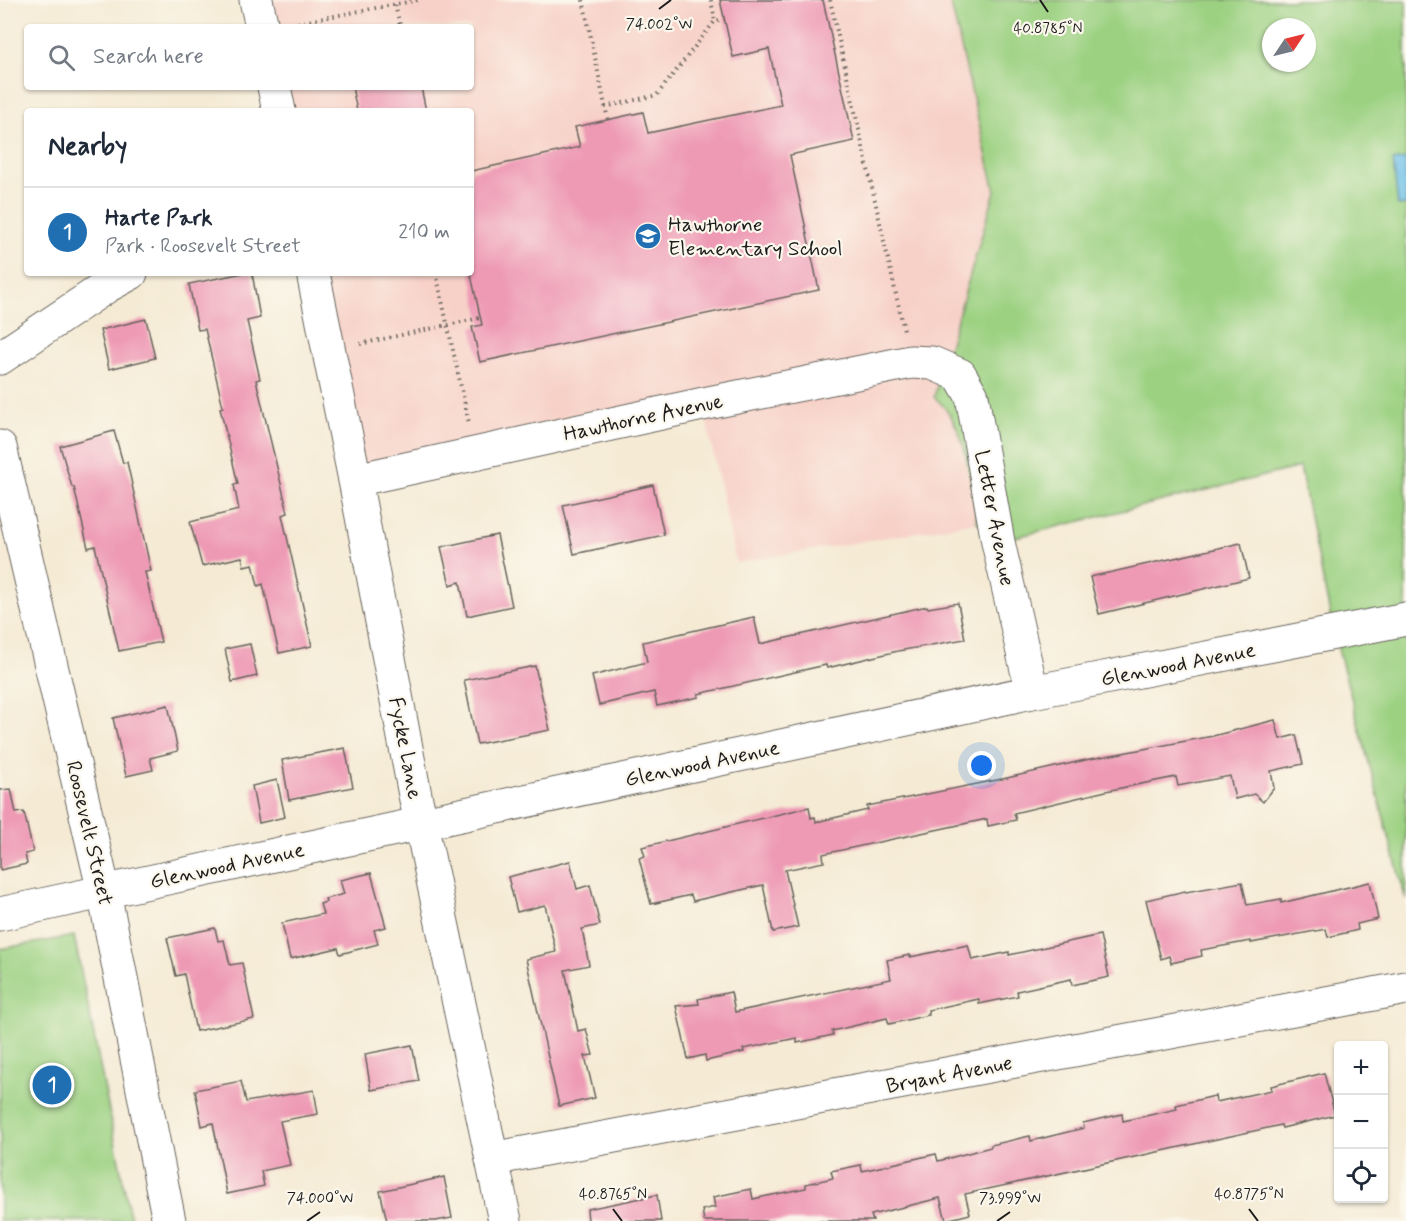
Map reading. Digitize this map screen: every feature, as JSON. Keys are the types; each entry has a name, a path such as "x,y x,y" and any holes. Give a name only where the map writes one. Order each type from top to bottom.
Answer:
{"street":[{"path":"256,0 274,24"},
{"path":"275,90 278,108"},
{"path":"0,358 106,286 125,276"},
{"name":"Fycke Lane","path":"314,276 421,823 505,1221"},
{"name":"Hawthorne Avenue","path":"355,480 703,404 922,362"},
{"name":"Letter Avenue","path":"922,362 960,375 972,396 998,542 1032,692"},
{"name":"Roosevelt Street","path":"0,447 104,892 169,1221"},
{"name":"Glenwood Avenue","path":"0,914 1032,692 1406,619"},
{"name":"Bryant Avenue","path":"492,1160 1406,988"}],"path":[{"path":"286,24 418,0"},
{"path":"583,0 608,120"},
{"path":"711,0 715,21"},
{"path":"830,0 922,362"},
{"path":"395,5 400,24"},
{"path":"605,107 657,95 715,21 725,19"},
{"path":"437,276 469,426"},
{"path":"354,345 480,318"}],"shaded area":[{"path":"256,0 950,0 995,191 934,397 946,406 959,429 977,522 736,563 703,404 355,480 314,276 474,276 474,108 278,108 275,90 474,90 474,24 261,24"}],"green space":[{"path":"950,0 1406,0 1406,900 1334,634 1300,467 1012,538 977,522 966,454 961,438 945,408 934,397 995,191"},
{"path":"74,936 131,1221 0,1221 0,949"}],"water":[{"path":"1406,159 1406,205 1398,206 1393,161"}],"building":[{"path":"720,0 823,0 854,141 790,155 819,290 480,362 472,327 482,325 471,276 474,276 474,170 580,147 575,127 643,112 648,133 781,105 769,49 733,57"},
{"path":"353,90 422,90 425,108 356,108"},
{"path":"228,276 253,276 260,318 247,321 260,379 256,380 288,513 282,515 312,646 279,653 263,584 258,586 253,564 244,566 242,557 202,566 190,522 239,510 234,485 238,484 205,329 198,330 189,284"},
{"path":"146,319 155,358 109,369 100,330"},
{"path":"114,431 123,463 127,462 151,571 145,572 161,642 119,651 95,546 88,548 74,487 72,487 60,446"},
{"path":"653,485 664,535 574,554 563,505"},
{"path":"497,535 512,606 467,616 460,582 450,585 441,547"},
{"path":"1241,543 1249,578 1099,614 1090,577"},
{"path":"958,603 965,639 898,651 827,668 826,665 698,694 699,697 657,706 654,692 599,705 592,676 647,662 643,642 754,617 760,644 927,606 928,608"},
{"path":"250,644 257,676 232,682 225,649"},
{"path":"535,666 550,730 477,744 464,680"},
{"path":"168,705 178,751 150,758 153,770 126,776 113,718"},
{"path":"1275,720 1280,739 1296,735 1303,764 1271,771 1274,788 1263,802 1254,794 1235,799 1230,776 1178,786 1176,777 1014,813 1016,820 988,826 987,819 823,854 824,862 785,870 798,927 773,932 763,885 693,901 691,895 651,904 639,858 645,856 642,847 809,807 811,818 815,817 816,822 868,810 867,806 1090,759 1213,736"},
{"path":"345,748 353,787 289,800 282,760"},
{"path":"277,780 285,817 259,823 252,786"},
{"path":"11,789 16,813 24,812 33,852 25,854 27,864 0,870 0,790"},
{"path":"570,861 577,889 590,885 600,925 582,929 589,965 565,970 578,1031 586,1029 593,1055 585,1056 595,1098 559,1106 526,959 556,952 545,905 517,912 508,877"},
{"path":"371,873 386,927 374,930 378,944 340,954 338,948 290,959 282,923 323,914 320,904 326,902 325,899 344,894 340,880"},
{"path":"1242,882 1247,905 1281,899 1281,903 1370,882 1378,919 1357,924 1358,930 1328,937 1326,929 1201,950 1202,956 1171,963 1169,956 1161,959 1146,900"},
{"path":"215,928 218,941 224,940 230,965 242,963 254,1019 196,1031 184,974 176,976 167,938"},
{"path":"1100,935 1109,977 1072,985 1071,979 1017,991 1018,996 979,1004 979,999 928,1010 929,1015 889,1024 887,1018 832,1031 833,1035 797,1043 797,1038 743,1049 744,1052 706,1061 705,1055 688,1059 676,1006 699,1004 698,999 731,992 735,1012 891,979 887,960 910,955 910,957 968,945 972,960 1009,952 1009,955"},
{"path":"412,1045 419,1081 371,1090 365,1054"},
{"path":"1324,1073 1334,1115 965,1194 970,1214 946,1220 940,1198 871,1215 873,1221 704,1221 702,1210 715,1207 713,1197 751,1189 753,1199 806,1188 806,1184 833,1178 831,1171 861,1165 862,1171 936,1154 938,1161 1030,1136 1031,1141 1084,1128 1083,1123 1122,1114 1123,1121 1177,1109 1176,1105 1215,1096 1216,1102 1272,1090 1271,1086"},
{"path":"241,1081 246,1102 314,1090 318,1114 280,1121 290,1165 261,1171 264,1186 227,1194 213,1123 202,1126 195,1090"},
{"path":"444,1177 452,1218 436,1221 387,1221 380,1191"},
{"path":"657,1195 661,1221 588,1221 587,1209"}],"place":[{"name":"Hawthorne Elementary School","path":"648,236"},
{"name":"Harte Park","path":"52,1085"}]}
